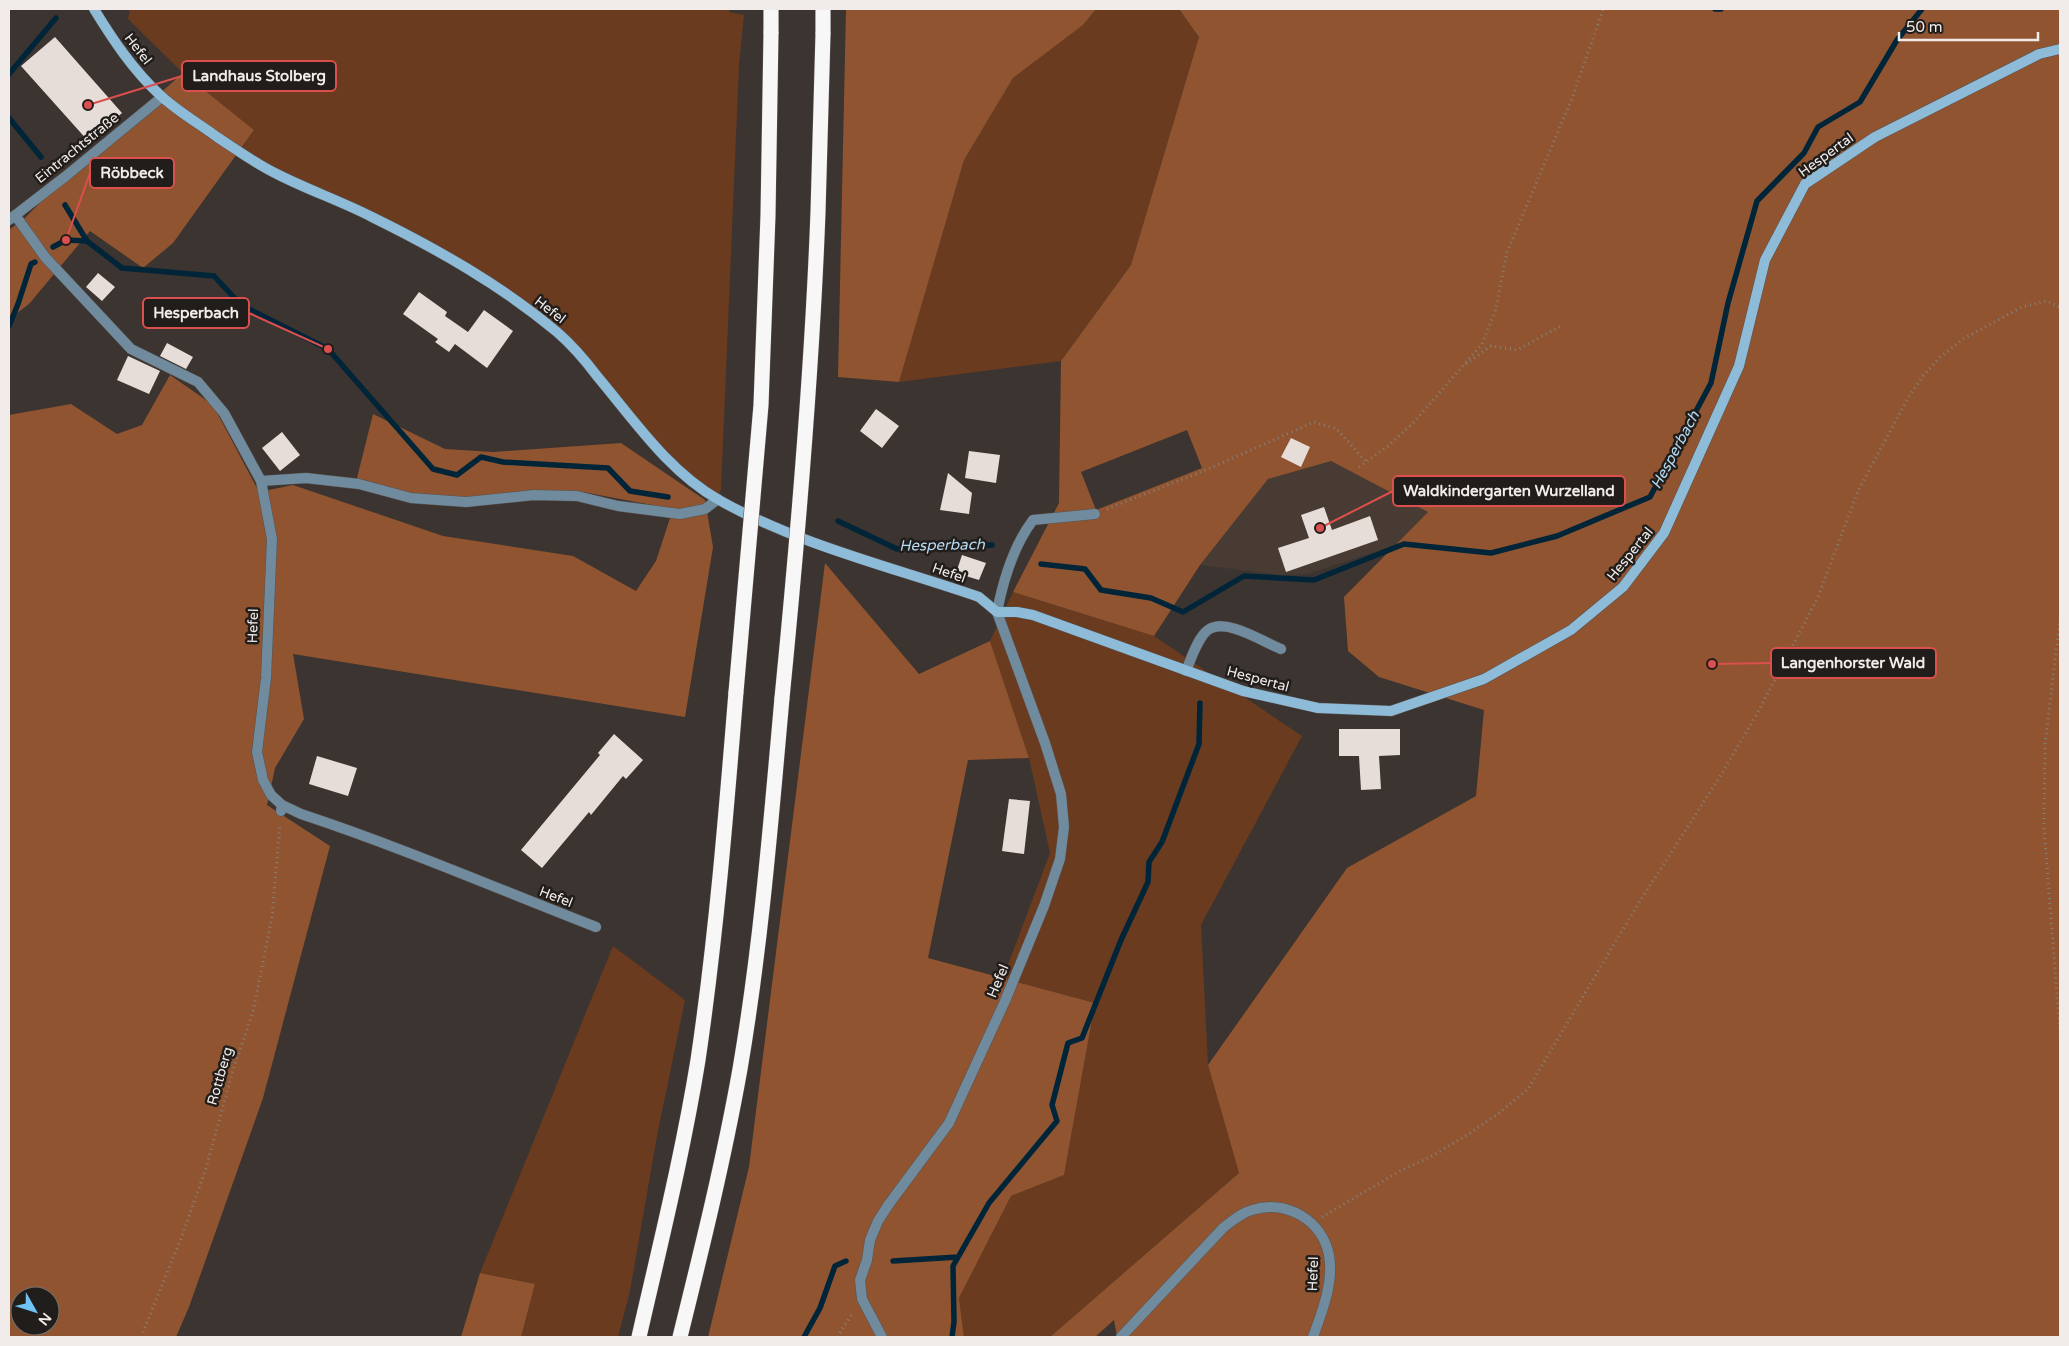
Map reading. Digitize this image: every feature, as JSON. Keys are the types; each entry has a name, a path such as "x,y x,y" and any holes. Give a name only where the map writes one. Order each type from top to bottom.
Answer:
{"highway":[{"path":"639,1337 678,1164 697,1061 722,856 761,405 768,215 771,9"},
{"path":"680,1337 720,1176 740,1068 758,946 770,838 797,551 818,213 823,9"}],"main road":[{"name":"Hefel","path":"94,9 130,63 162,97 247,158 276,174 370,216 461,264 557,332 577,351 656,448 675,467 718,499 765,523 815,542 979,597 997,612"},
{"name":"Hespertal","path":"997,612 1017,612 1033,615 1243,691 1318,708 1391,711 1484,679 1571,630 1623,587 1664,533 1739,366 1765,260 1805,184 1875,137 2040,54 2060,49"}],"street":[{"name":"Eintrachtstraße","path":"12,217 66,176 162,97"},
{"name":"Hefel","path":"12,217 46,257 131,349 198,382 224,413 261,480 272,539 266,678 257,752 263,780 281,808 481,880 523,899 596,927"},
{"path":"261,480 306,478 359,484 410,498 466,502 534,495 577,496 618,506 680,514 706,509 718,499"},
{"path":"997,612 1001,591 1022,534 1033,520 1095,514"},
{"name":"Hefel","path":"882,1337 862,1299 860,1280 870,1240 878,1221 949,1123 978,1063 1012,983 1044,906 1060,859 1064,827 1061,794 1045,743 997,612"},
{"path":"1186,671 1195,648 1208,630 1219,626 1234,627 1281,649"},
{"name":"Hefel","path":"1121,1337 1223,1228 1240,1215 1264,1207 1291,1209 1304,1217 1315,1226 1326,1246 1329,1256 1328,1284 1325,1304 1313,1337"}],"path":[{"path":"1359,467 1388,446 1414,422 1459,368 1482,344 1495,312 1507,252 1573,96 1602,9"},
{"path":"1322,1218 1400,1171 1434,1155 1467,1135 1528,1089 1635,909 1719,778 1757,714 1818,597 1858,491 1909,396 1940,357 1963,339 2022,307 2046,301 2060,307"},
{"path":"1459,368 1491,346 1518,350 1561,326"},
{"path":"1095,514 1314,422 1337,429 1367,462"},
{"path":"2060,619 2045,744 2044,827 2060,1034"},
{"name":"Rottberg","path":"141,1337 182,1236 206,1168 233,1070 253,1012 272,917 281,808"},
{"path":"837,1337 862,1299"}],"shaded area":[{"path":"130,9 729,9 729,12 744,15 739,65 721,489 718,499 675,467 577,351 490,284 239,152 254,130 183,73 128,19"},
{"path":"846,9 1096,9 1083,25 1013,78 964,160 899,382 838,377"},
{"path":"1096,9 1179,9 1199,37 1131,265 1061,361 899,382 964,160 1013,78 1083,25"},
{"path":"1179,9 2060,9 2060,1337 1117,1337 1114,1320 1095,1337 1050,1337 1239,1173 1208,1065 1347,868 1476,796 1484,710 1379,677 1348,651 1344,597 1428,512 1331,461 1268,479 1200,565 1154,636 1013,592 1059,503 1061,361 1131,265 1199,37","holes":["1187,430 1202,468 1096,510 1081,472"]},
{"path":"183,73 254,130 173,243 143,268 90,231 29,304 9,319 9,230 26,217 66,176"},
{"path":"170,375 213,405 259,492 293,485 443,536 573,556 636,591 656,561 673,509 583,492 470,499 409,496 356,482 373,414 445,449 493,452 621,443 705,500 713,547 685,717 293,654 304,719 275,768 267,805 330,846 263,1098 189,1307 176,1337 9,1337 9,415 71,404 117,434 142,425"},
{"path":"1331,461 1428,512 1395,545 1308,574 1281,575 1200,565 1268,479"},
{"path":"825,563 919,674 990,641 1029,758 968,760 928,958 1095,1003 1064,1175 1011,1196 959,1298 964,1337 708,1337 749,1167"},
{"path":"1013,592 1154,636 1302,736 1201,925 1208,1065 1239,1173 1050,1337 964,1337 959,1298 1011,1196 1064,1175 1095,1003 1003,978 1050,853 1029,758 990,641"},
{"path":"613,946 685,1000 657,1136 630,1291 618,1337 521,1337 535,1284 480,1273"},
{"path":"480,1273 535,1284 521,1337 461,1337"}],"building":[{"path":"55,37 122,113 89,142 21,66"},
{"path":"98,273 115,287 102,301 86,287"},
{"path":"419,292 447,312 445,316 468,332 484,310 513,331 487,368 455,344 449,352 435,342 438,339 403,314"},
{"path":"167,343 193,357 186,369 160,356"},
{"path":"128,356 160,371 149,394 117,380"},
{"path":"876,409 899,426 882,448 860,431"},
{"path":"282,432 300,455 280,471 262,448"},
{"path":"1291,438 1310,447 1301,467 1281,457"},
{"path":"969,451 1000,455 996,483 965,478"},
{"path":"948,473 972,493 969,514 940,510"},
{"path":"1324,507 1332,530 1370,516 1378,540 1286,572 1278,548 1309,538 1301,515"},
{"path":"962,555 986,563 979,580 956,573"},
{"path":"1339,729 1400,729 1400,755 1379,756 1381,789 1361,790 1359,756 1339,756"},
{"path":"614,734 643,760 626,779 623,776 591,815 589,812 542,868 521,850 600,755 598,753"},
{"path":"317,756 357,768 348,796 309,784"},
{"path":"1009,799 1030,801 1024,854 1002,851"}],"waterway":[{"path":"1715,9 1721,9"},
{"name":"Hesperbach","path":"1041,564 1085,569 1101,590 1151,598 1183,612 1244,576 1314,580 1404,544 1491,553 1557,536 1650,497 1711,383 1728,303 1757,201 1804,153 1818,127 1860,102 1897,40 1922,9"},
{"path":"9,74 56,18"},
{"name":"Hesperbach","path":"9,118 41,157"},
{"name":"Hesperbach","path":"65,205 87,241 122,268 214,276 241,305 328,349 433,469 457,475 481,457 503,462 608,468 630,491 668,497"},
{"path":"53,247 66,240 87,241"},
{"path":"9,326 31,264 35,262"},
{"name":"Hesperbach","path":"838,521 897,549 992,545"},
{"path":"952,1337 954,1322 953,1266 989,1203 1057,1121 1052,1105 1068,1043 1082,1038 1121,940 1148,882 1149,862 1162,842 1199,744 1200,703"},
{"path":"893,1261 958,1257"},
{"path":"804,1337 820,1308 835,1266 846,1261"}],"place":[{"name":"Landhaus Stolberg","path":"88,105"},
{"name":"Röbbeck","path":"66,240"},
{"name":"Hesperbach","path":"328,349"},
{"name":"Waldkindergarten Wurzelland","path":"1320,528"},
{"name":"Langenhorster Wald","path":"1712,664"}]}
